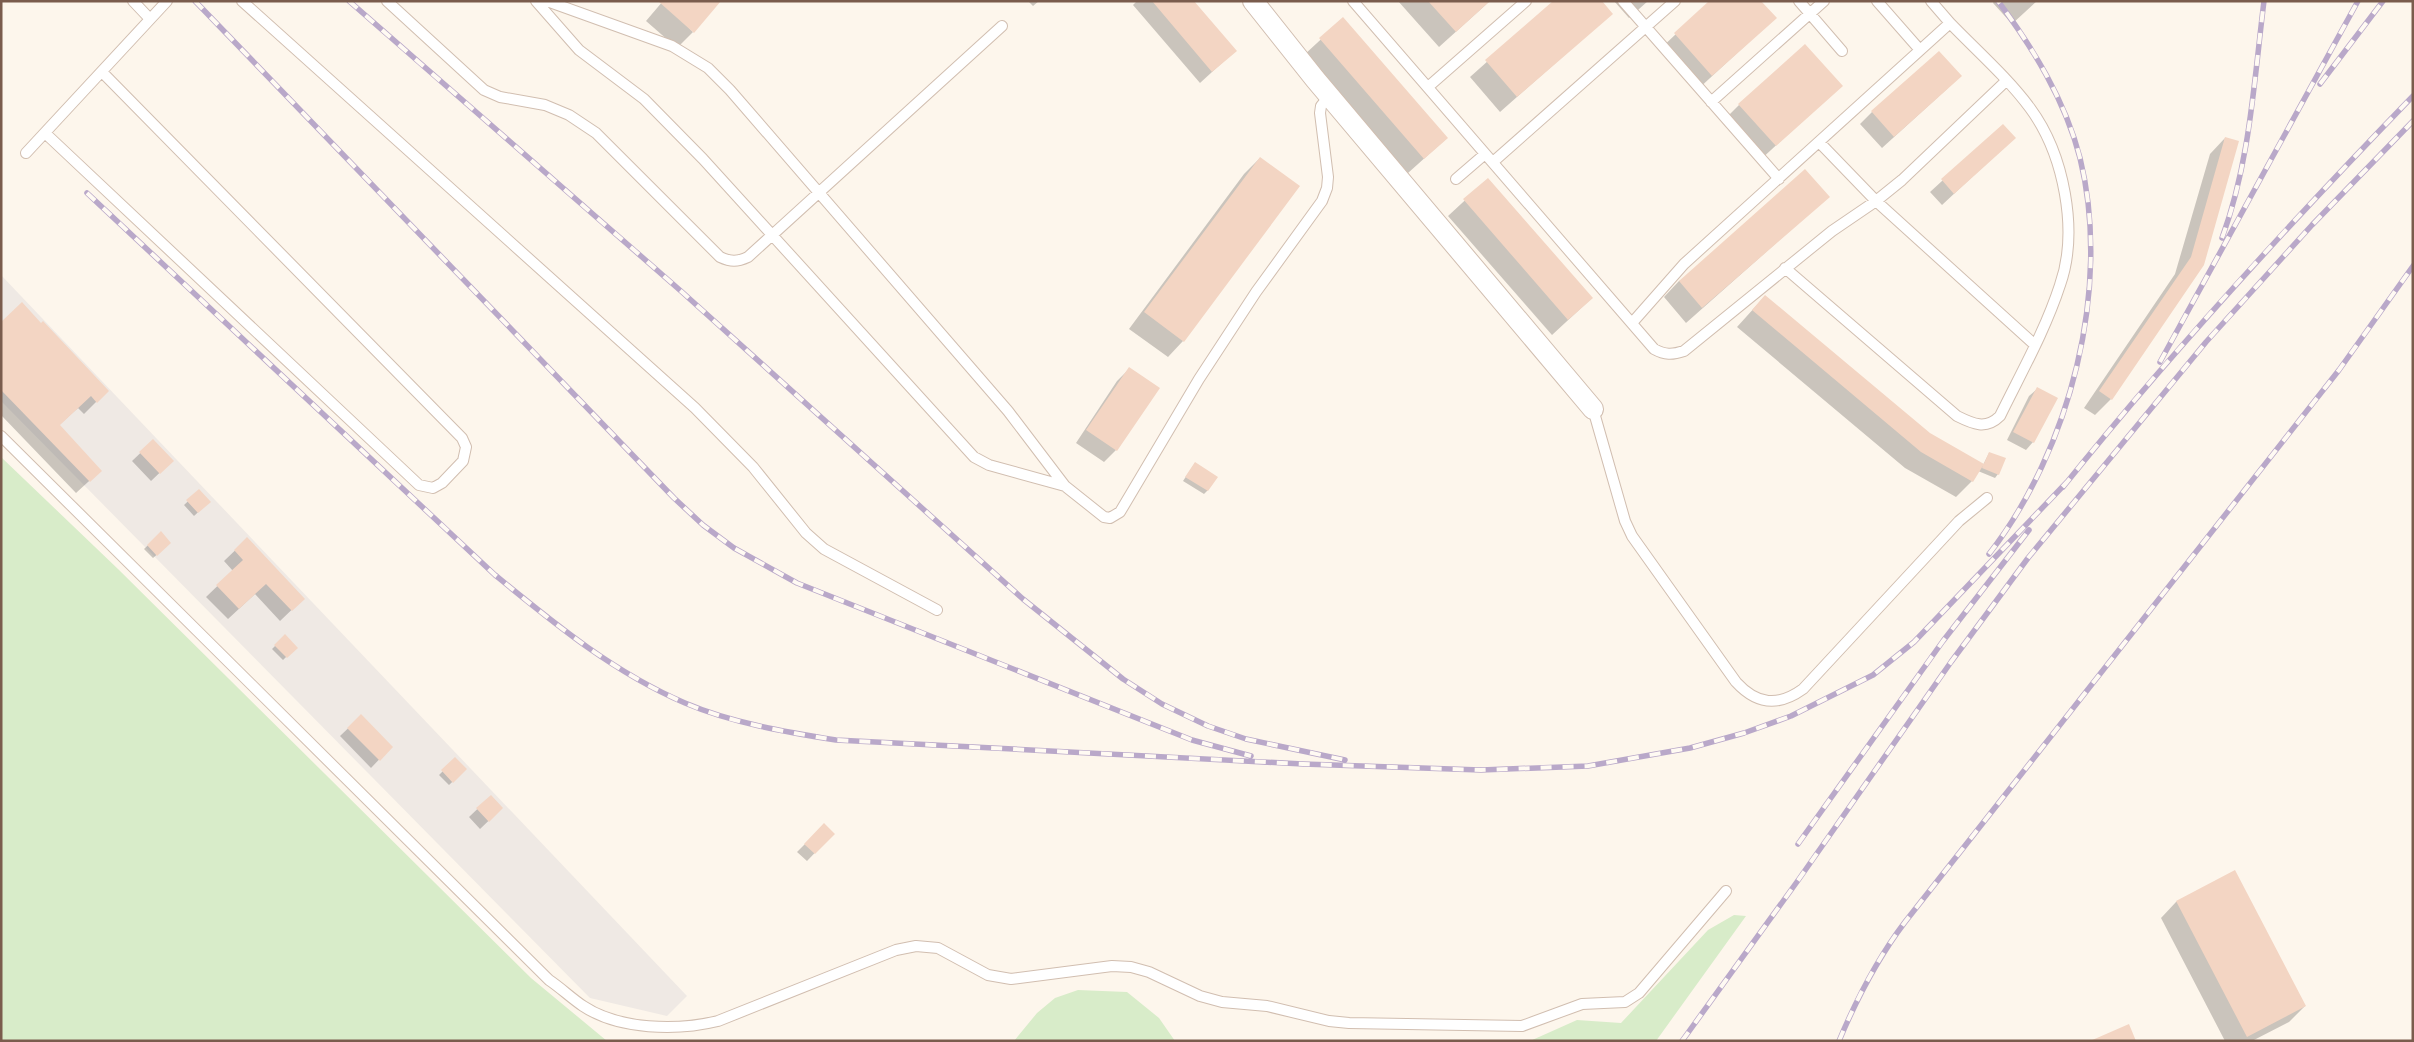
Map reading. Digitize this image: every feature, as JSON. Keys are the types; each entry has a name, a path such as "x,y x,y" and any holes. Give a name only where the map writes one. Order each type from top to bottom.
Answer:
{"street":[{"path":"1261,4 1329,96 1593,409"}],"lane":[{"path":"133,1 150,19"},
{"path":"26,153 167,1"},
{"path":"242,1 695,408 753,467 806,533 824,549 938,610"},
{"path":"387,1 484,90 500,97 545,105 569,114 596,133 720,257 729,262 739,261 748,257 1002,26"},
{"path":"536,1 579,50 644,99 703,159 974,456 989,465 1065,486"},
{"path":"547,1 627,28 690,55 708,68 730,90 1008,412 1065,486 1104,517 1110,518 1120,512 1199,379 1256,292 1322,201 1327,188 1328,177 1320,112 1321,106 1329,96"},
{"path":"1354,1 1654,349 1663,354 1673,355 1684,351 1832,231 1876,201 1902,180 2006,81"},
{"path":"1428,87 1526,1"},
{"path":"1623,1 1778,179"},
{"path":"1493,162 1675,1"},
{"path":"1799,1 1842,51"},
{"path":"1711,102 1824,1"},
{"path":"1877,1 1920,50"},
{"path":"1785,268 1957,416 1973,424 1985,425 1994,423 2000,416 2061,285 2066,262 2067,214 2064,188 2051,144 2031,110 1931,1"},
{"path":"1632,323 1684,264 1950,23"},
{"path":"45,133 419,485 433,488 442,484 463,462 466,447 462,438 102,72"},
{"path":"1819,142 1876,201 2035,344"},
{"path":"1456,179 1485,154"},
{"path":"1593,409 1625,521 1632,536 1736,682 1754,698 1764,701 1785,699 1803,689 1959,521 1987,498"},
{"path":"1,436 549,980 584,1006 609,1019 637,1025 699,1026 896,950 916,946 938,948 988,975 1011,979 1112,966 1131,967 1149,972 1200,996 1222,1002 1267,1006 1329,1021 1359,1024 1522,1026 1582,1004 1625,1002 1638,993 1726,891"}],"shaded area":[{"path":"1,275 687,996 667,1016 590,998 1,401"}],"green space":[{"path":"1,457 118,569 531,978 607,1041 1,1041"},
{"path":"1734,915 1746,916 1656,1041 1530,1041 1577,1020 1621,1023 1708,930"},
{"path":"1078,990 1127,992 1159,1018 1175,1041 1014,1041 1037,1013 1055,998"}],"building":[{"path":"658,1 721,1 694,33"},
{"path":"1152,1 1194,1 1237,51 1212,72"},
{"path":"1428,1 1490,1 1456,32"},
{"path":"1553,1 1602,1 1613,14 1517,97 1485,60"},
{"path":"1709,1 1761,1 1777,18 1712,76 1674,33"},
{"path":"1343,17 1448,138 1424,159 1319,38"},
{"path":"1805,44 1843,86 1776,146 1738,104"},
{"path":"1939,51 1962,76 1894,137 1871,111"},
{"path":"2003,124 2016,138 1954,194 1941,179"},
{"path":"2225,137 2239,141 2204,265 2112,400 2099,391 2191,257"},
{"path":"1260,157 1300,186 1184,342 1144,312"},
{"path":"1805,169 1830,197 1702,308 1679,281"},
{"path":"1488,178 1593,298 1568,320 1463,199"},
{"path":"1765,295 1930,433 1984,464 1973,482 1921,452 1752,310"},
{"path":"22,302 41,323 43,321 109,391 97,403 91,396 60,425 102,471 90,482 1,390 1,322"},
{"path":"1129,367 1160,388 1117,451 1086,430"},
{"path":"2037,387 2058,398 2034,443 2013,432"},
{"path":"153,439 174,461 160,474 139,452"},
{"path":"1989,452 2006,458 1999,475 1982,468"},
{"path":"1195,462 1218,477 1208,491 1185,477"},
{"path":"199,489 211,502 198,513 186,500"},
{"path":"161,531 171,543 157,556 147,545"},
{"path":"247,537 305,599 292,611 266,584 239,609 216,585 243,560 234,550"},
{"path":"285,634 298,648 287,658 274,645"},
{"path":"361,714 393,747 380,761 347,728"},
{"path":"455,757 467,769 453,783 441,770"},
{"path":"491,795 503,808 489,822 476,808"},
{"path":"824,823 835,834 815,854 804,844"},
{"path":"2235,870 2306,1006 2247,1037 2176,901"},
{"path":"2129,1024 2136,1041 2090,1041"}],"railway":[{"path":"195,1 674,498 703,525 734,548 797,583 1192,740 1251,756"},
{"path":"349,1 682,292 1023,599 1123,679 1162,704 1208,726 1246,739 1345,760"},
{"path":"1989,554 2017,512 2042,467 2062,417 2077,366 2087,313 2091,260 2089,208 2080,158 2074,137 2057,95 2046,75 1998,1"},
{"path":"2222,238 2239,180 2245,151 2264,1"},
{"path":"2160,362 2358,1"},
{"path":"2320,84 2383,1"},
{"path":"2063,487 2190,336 2322,191 2413,96"},
{"path":"1682,1041 1799,879 1951,662 2028,558 2206,342 2312,225 2413,121"},
{"path":"87,193 495,575 586,646 633,677 659,691 703,710 759,726 836,740 1303,764 1481,770 1588,766 1690,748 1744,733 1791,716 1873,675 1914,642 2067,482"},
{"path":"1839,1041 1868,979 1885,950 1905,922 2339,370 2413,266"},
{"path":"1798,844 1943,641 2029,530"}]}
